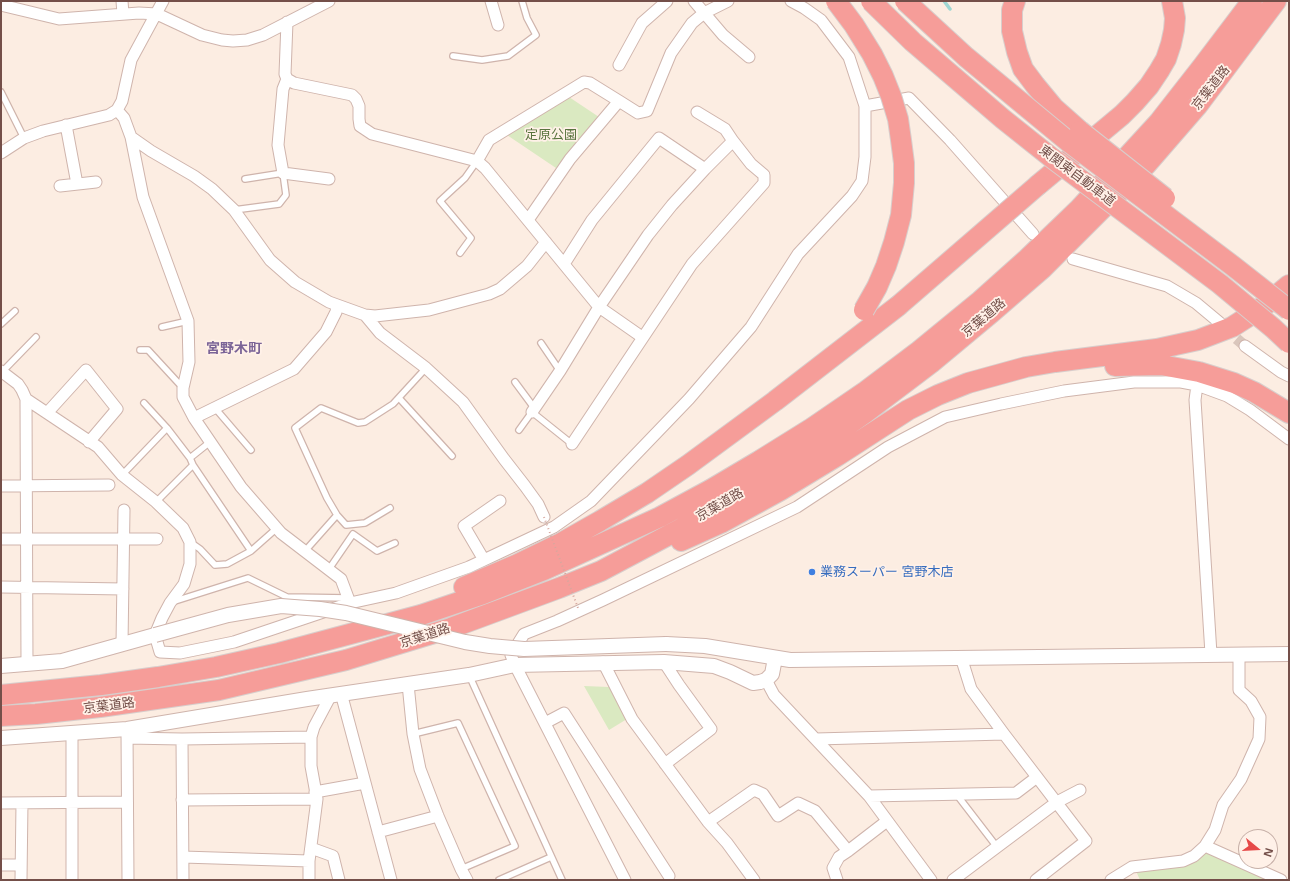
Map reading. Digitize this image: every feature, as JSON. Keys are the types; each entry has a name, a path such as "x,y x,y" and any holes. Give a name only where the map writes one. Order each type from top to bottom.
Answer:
{"highway":[{"path":"775,401 831,352 850,331 877,287 894,242 901,215 904,163 898,119 883,76 872,54 854,25 836,1"},
{"name":"東関東自動車道","path":"872,1 913,42 1003,119 1052,158 1220,284 1289,343"},
{"name":"東関東自動車道","path":"905,1 966,58 1070,143 1287,308"},
{"path":"1014,1 1012,10 1012,31 1023,69 1054,108 1080,131 1226,246 1252,270 1287,308"},
{"path":"340,637 464,588 561,543 646,493 688,465 775,401 898,306 1038,185 1122,115 1135,102 1149,86 1162,66 1171,44 1175,18 1172,1"},
{"name":"京葉道路","path":"1,694 101,685 158,677 216,667 340,637 421,615 483,594 544,570 666,514 759,461 812,428 866,391 919,351 980,301 1027,259 1079,209 1159,122 1252,1"},
{"name":"京葉道路","path":"1,716 36,714 159,700 219,690 284,676 346,660 451,628 512,606 601,571 680,529 811,451 865,413 919,372 1042,269 1146,165 1198,105 1276,1"},
{"path":"601,571 669,547 721,523 837,456 908,410 938,395 968,383 1026,367 1157,349 1198,340 1232,327 1264,306 1289,285"},
{"path":"938,395 990,380 1027,373 1096,366 1161,365 1199,372 1234,383 1266,399 1289,413"}],"street":[{"path":"122,1 123,14"},
{"path":"1,153 24,138 43,131 109,115 117,110 122,101 131,60 164,1"},
{"path":"1,4 59,19 139,13 157,14 202,35 222,40 247,40 263,35 329,1"},
{"path":"491,1 498,25"},
{"path":"619,65 642,23 668,1"},
{"path":"694,1 723,35 749,57"},
{"path":"477,161 489,140 584,82 590,83 638,113 647,111 671,53 692,23 704,13 728,1"},
{"path":"26,399 98,447 122,475 156,502 183,528 190,542 190,564 184,584 170,603 155,635 160,652 180,653 234,642 349,600 396,593 469,567 554,527 591,501 689,399 751,327 798,254 852,196 862,181 865,157 865,106 849,57 820,20 804,8 791,1"},
{"path":"287,22 285,74 287,79 294,83 352,95 356,99 359,106 360,126 372,134 477,161 485,168 599,307 642,337"},
{"path":"287,79 283,89 278,145 283,173 329,180"},
{"path":"865,106 909,98 950,140 1032,234"},
{"path":"528,220 570,159 619,101"},
{"path":"117,110 124,118 131,137 143,197 188,321 189,362 182,397 194,418 241,487 281,533 341,579 349,600"},
{"path":"572,444 692,264 764,183 764,175 751,164 725,129 697,112"},
{"path":"66,125 77,184"},
{"path":"131,137 151,151 194,176 212,189 234,210 270,260 295,282 337,306 365,315 375,316 429,310 489,294 500,289 527,266 546,242"},
{"path":"564,264 592,220 660,138 705,169"},
{"path":"533,411 560,371 599,307 648,235 672,205 733,141"},
{"path":"60,186 96,182"},
{"path":"1073,259 1167,286 1196,303 1220,323"},
{"path":"194,418 294,369 326,332 336,312 337,306"},
{"path":"365,315 380,333 426,368 463,402 538,504 544,517"},
{"path":"1245,346 1281,372 1289,376"},
{"path":"47,413 86,370 117,409 89,442"},
{"path":"2,371 18,384 26,399 27,664"},
{"path":"625,880 515,665 511,655 524,634 603,600 797,507 888,447 945,417 1064,391 1134,382 1181,382 1197,385 1227,396 1250,410 1289,439"},
{"path":"1197,385 1195,400 1211,654"},
{"path":"1,486 109,485"},
{"path":"484,560 464,526 500,501"},
{"path":"122,644 124,510"},
{"path":"1,539 157,539"},
{"path":"1,587 123,589"},
{"path":"1,666 62,661 228,615 281,606 320,608 465,642 524,649 666,644 705,646 790,660 1289,654"},
{"path":"1111,880 1132,867 1183,861 1194,856 1204,846 1215,830 1223,805 1241,779 1259,740 1260,717 1251,701 1239,690 1239,654"},
{"path":"127,733 270,704 469,675 515,665 603,662 664,662 714,666 753,683 766,680 772,674 775,658"},
{"path":"960,658 971,689 1086,841 1036,880"},
{"path":"603,662 632,719 708,822 727,843 754,880"},
{"path":"664,662 711,729 665,764"},
{"path":"766,680 774,695 869,796 931,880"},
{"path":"408,684 413,734 420,769 438,816 461,870 467,880"},
{"path":"309,880 309,861 316,795 311,766 311,737 314,727 336,694"},
{"path":"336,694 365,783 391,880"},
{"path":"544,723 564,713 667,879"},
{"path":"127,733 128,880"},
{"path":"1,738 127,733 182,739 311,737"},
{"path":"72,734 72,880"},
{"path":"816,739 1004,734"},
{"path":"182,739 183,880"},
{"path":"869,796 1016,793 1037,777"},
{"path":"182,800 316,795 365,783"},
{"path":"708,822 754,790 763,794 778,816 798,803 815,811 848,851"},
{"path":"953,880 1057,802 1080,790"},
{"path":"1,803 127,802"},
{"path":"21,880 22,803"},
{"path":"378,832 438,816"},
{"path":"837,880 832,868 839,857 887,821"},
{"path":"1204,846 1281,880"},
{"path":"311,848 333,856 339,880"},
{"path":"183,857 309,861"},
{"path":"1,865 21,865"}],"lane":[{"path":"453,56 482,60 508,56 536,35 527,18 522,1"},
{"path":"1,92 24,138"},
{"path":"460,253 471,238 440,200 465,178 477,161"},
{"path":"234,210 280,204 286,195 283,173 244,179"},
{"path":"1,324 14,312"},
{"path":"162,327 188,321"},
{"path":"2,371 36,337"},
{"path":"541,343 560,371"},
{"path":"140,350 148,350 183,388"},
{"path":"390,508 366,523 346,524 337,515 327,498 295,428 321,408 358,423 366,422 393,404 426,368"},
{"path":"514,382 533,411 572,444"},
{"path":"399,398 452,456"},
{"path":"144,403 167,428 190,458 193,465 251,551"},
{"path":"215,408 251,450"},
{"path":"519,430 533,411"},
{"path":"122,475 167,428"},
{"path":"190,458 210,442"},
{"path":"156,502 193,465"},
{"path":"305,551 337,515"},
{"path":"190,542 215,565 227,564 251,551 277,528"},
{"path":"328,569 353,534 377,550 395,543"},
{"path":"170,603 248,578 287,597 349,600"},
{"path":"469,675 562,880"},
{"path":"413,734 458,723 515,846 461,870"},
{"path":"956,795 997,847"},
{"path":"499,880 551,857"}],"path":[{"path":"544,517 578,608"}],"green space":[{"name":"定原公園","path":"569,97 599,117 556,168 504,133"},
{"path":"584,686 609,687 627,719 609,730"},
{"path":"1206,849 1238,862 1238,869 1254,869 1280,880 1140,880 1135,869"}],"waterway":[{"path":"944,1 950,9"}],"tunnel":[{"path":"1224,328 1245,346"}],"place":[{"name":"業務スーパー 宮野木店","path":"812,572"}],"district":[{"name":"宮野木町","path":"234,349"}]}
